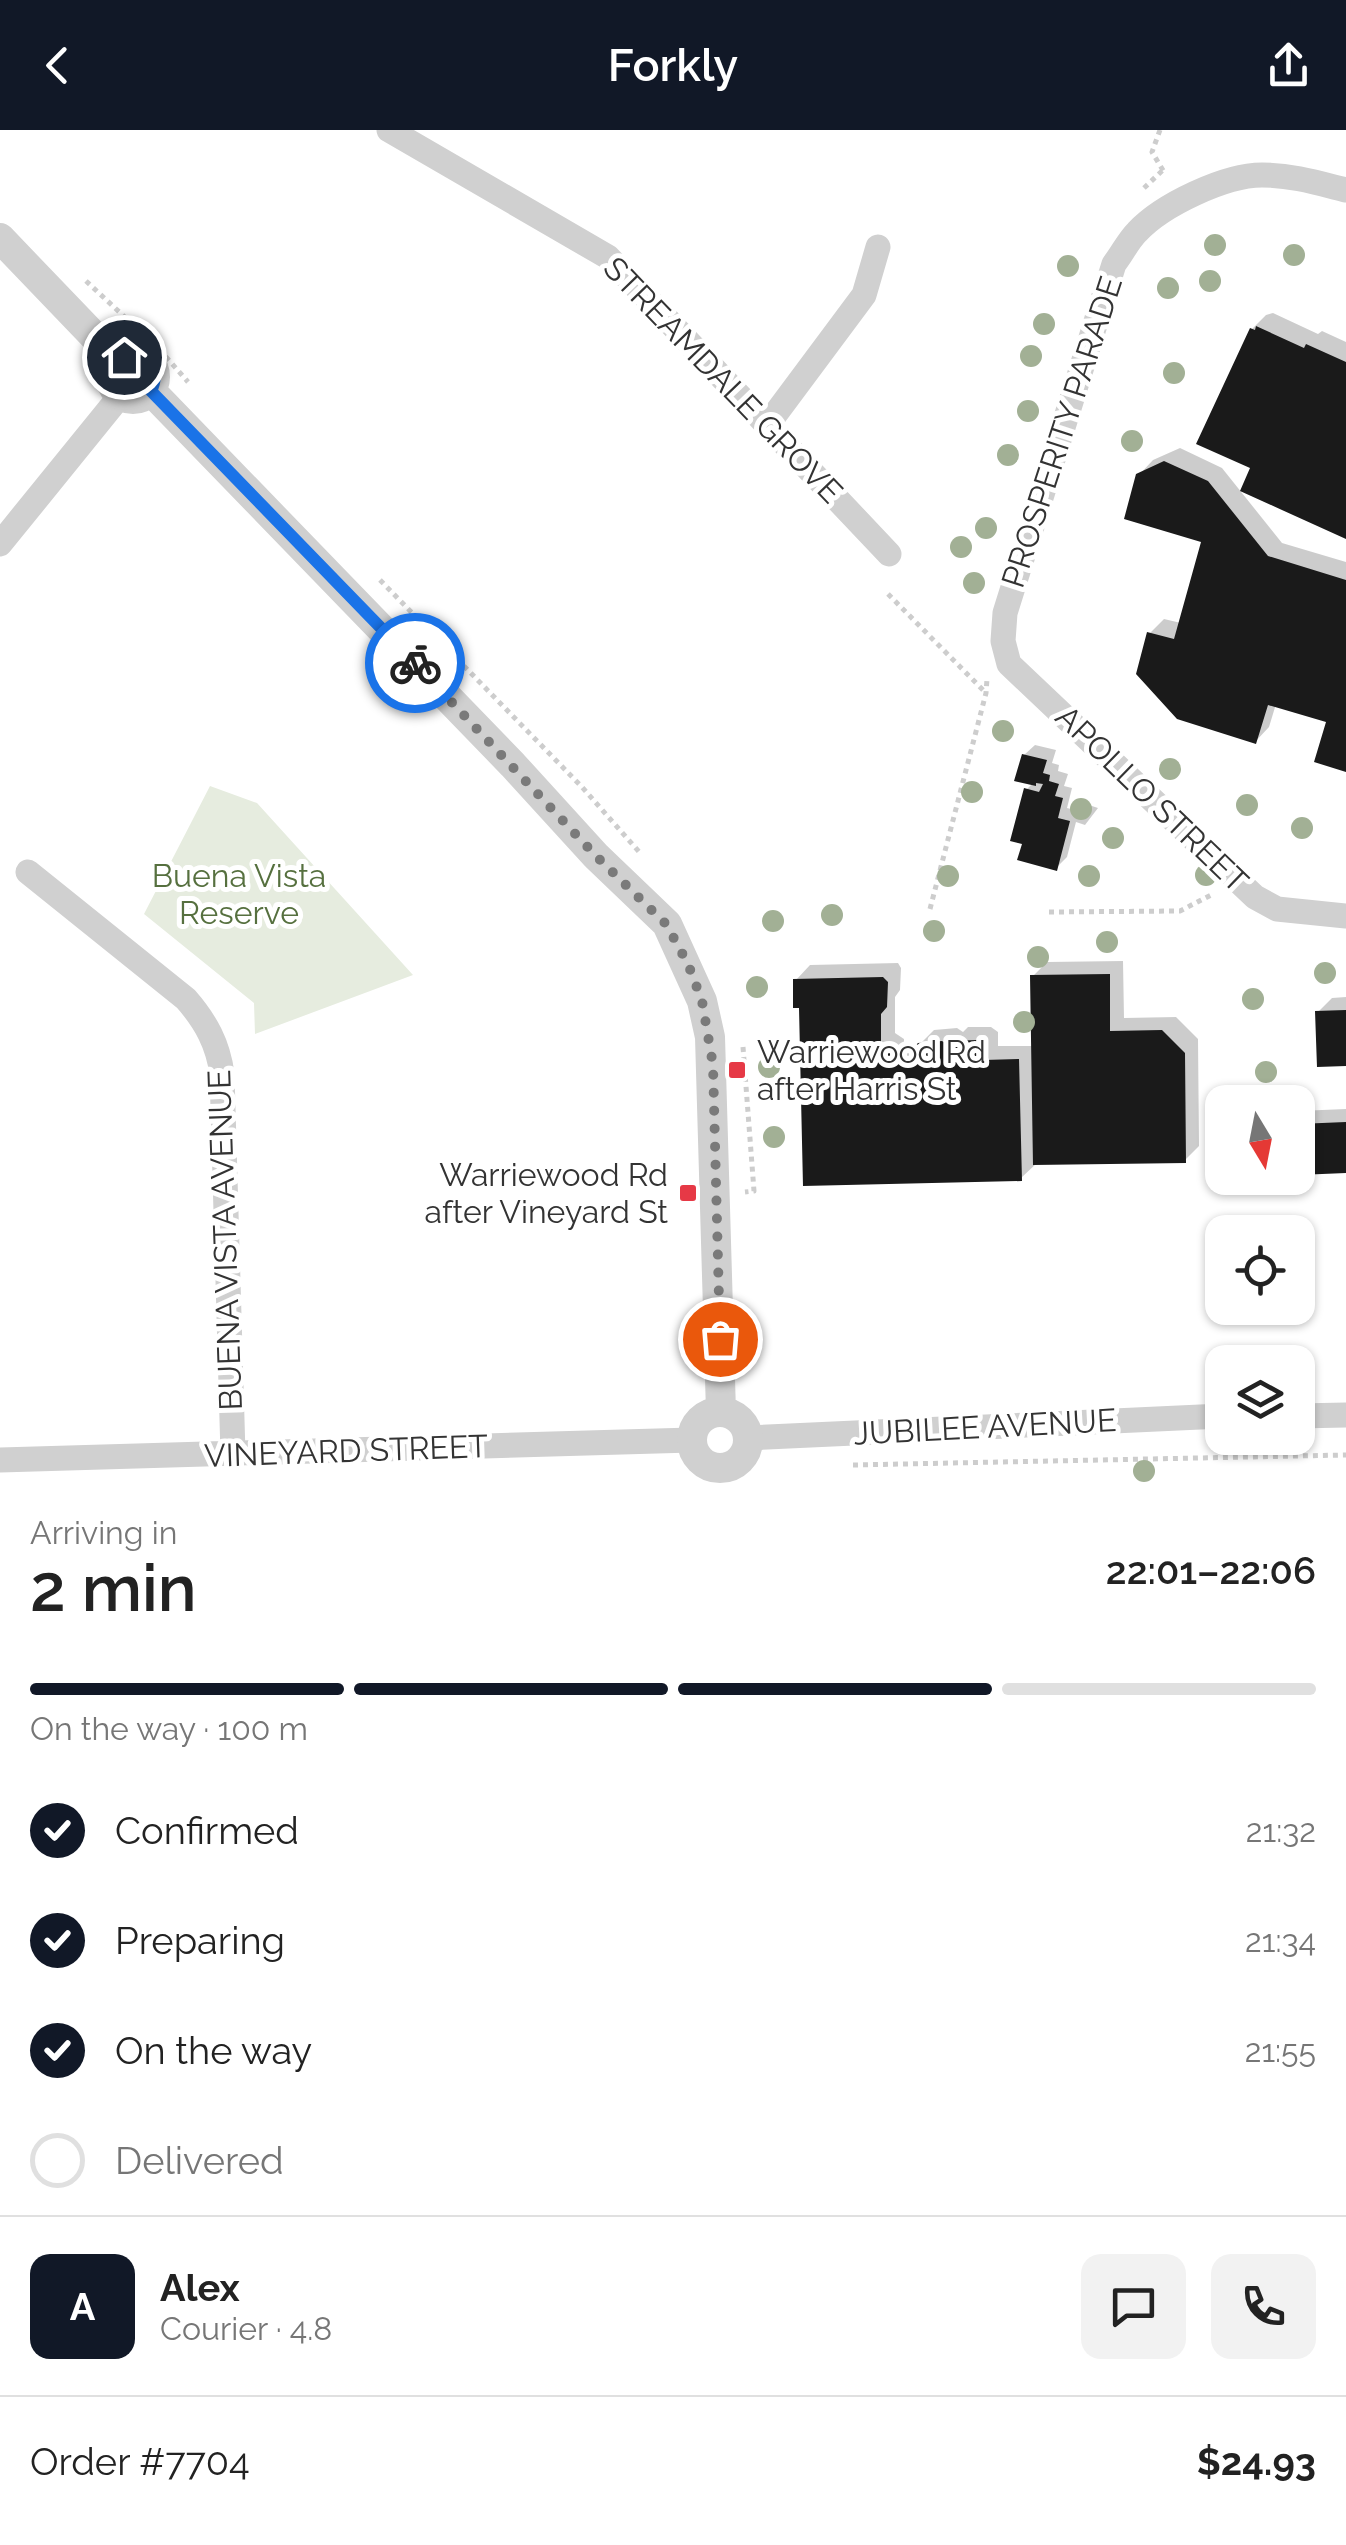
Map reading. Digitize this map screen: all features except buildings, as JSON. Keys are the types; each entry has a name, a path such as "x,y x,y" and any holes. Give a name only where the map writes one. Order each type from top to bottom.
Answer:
{"street":[{"name":"STREAMDALE GROVE","path":"389,130 608,257 889,554"},
{"name":"PROSPERITY PARADE","path":"1025,676 1010,664 1003,641 1005,613 1114,264 1137,232 1161,213 1222,182 1259,174 1298,178 1346,190"},
{"path":"0,238 118,361"},
{"path":"768,424 864,294 878,247"},
{"path":"139,355 151,363 156,377 151,391 133,400 120,396 111,375 118,361 139,355"},
{"path":"151,391 596,856 666,924 702,1001 710,1037 721,1412"},
{"path":"0,544 120,396"},
{"name":"APOLLO STREET","path":"1025,676 1256,897 1277,909 1346,916"},
{"name":"BUENA VISTA AVENUE","path":"28,872 186,999 215,1042 222,1074 232,1454"},
{"path":"721,1412 740,1420 748,1438 740,1459 718,1476 700,1460 692,1440 701,1420 721,1412"},
{"path":"1315,1416 1346,1416"},
{"name":"JUBILEE AVENUE","path":"748,1438 1205,1417"},
{"name":"VINEYARD STREET","path":"0,1460 692,1440"}],"path":[{"path":"1160,130 1152,152 1188,198"},
{"path":"888,594 986,693 930,909"},
{"path":"1049,912 1180,912 1238,882"},
{"path":"853,1465 1346,1455"}],"green space":[{"name":"Buena Vista Reserve","path":"210,786 257,803 413,975 255,1034 254,1003 144,914"}],"way so far":[{"path":"415,663 596,856 666,924 688,964 702,1001 713,1065 720,1339"}],"place":[{"name":"Warriewood Rd after Harris St","path":"737,1070"},
{"name":"Warriewood Rd after Vineyard St","path":"688,1193"}],"route":[{"path":"124,357 139,355 151,363 156,377 151,391 415,663"}]}
